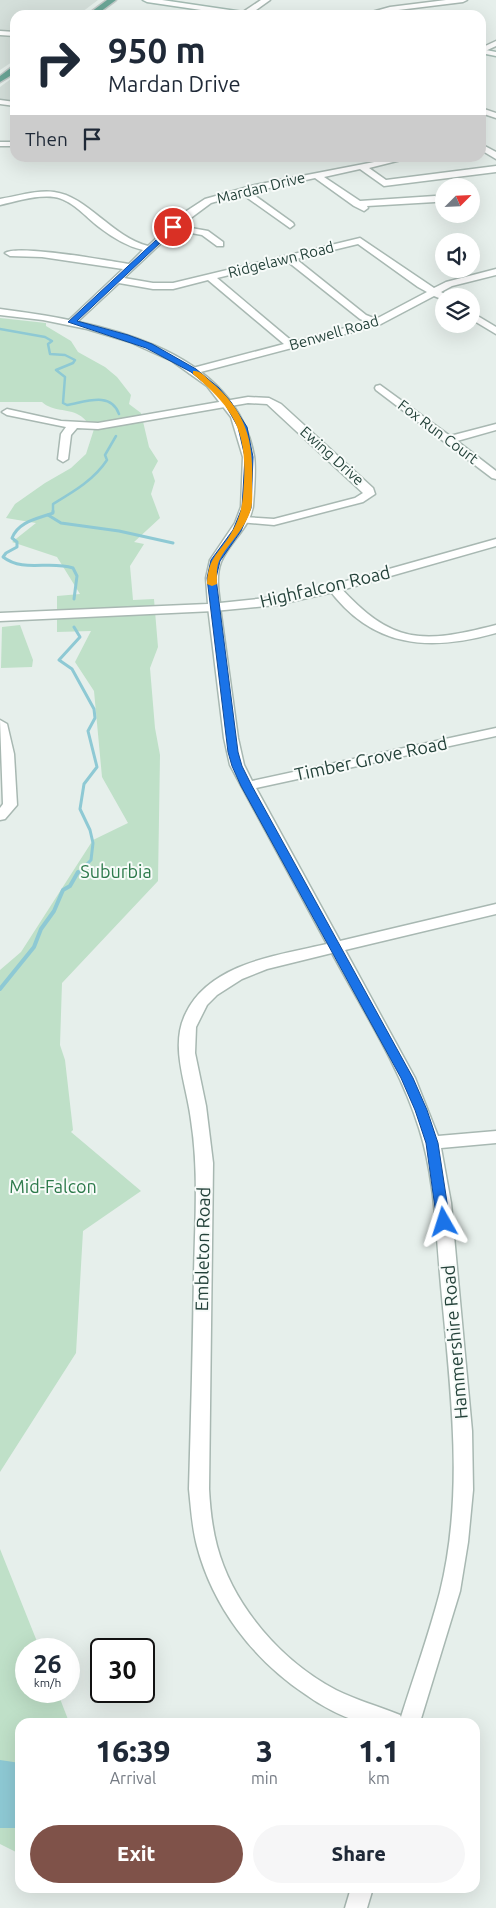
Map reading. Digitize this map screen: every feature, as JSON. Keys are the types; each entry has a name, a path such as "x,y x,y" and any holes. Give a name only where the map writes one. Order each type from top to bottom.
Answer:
{"main road":[{"path":"98,10 112,0"}],"street":[{"path":"147,0 218,10"},
{"path":"252,10 266,0"},
{"path":"386,10 463,0"},
{"path":"486,146 496,156"},
{"name":"Mardan Drive","path":"72,322 173,227 200,206 243,190 380,162"},
{"path":"361,166 384,183 496,170"},
{"path":"316,175 360,206 435,199"},
{"path":"243,190 290,225"},
{"path":"0,202 41,195 61,196 72,201 119,238 134,246 150,249"},
{"path":"173,227 205,233 220,244"},
{"name":"Ridgelawn Road","path":"116,280 164,286 210,277 360,241 421,285 433,291"},
{"path":"10,253 42,254 131,267"},
{"path":"289,258 363,317 376,323"},
{"name":"Benwell Road","path":"194,371 376,323 433,291 462,280 496,272"},
{"path":"210,277 291,345"},
{"name":"Hammershire Road","path":"0,312 72,322 126,337 149,346 194,371 216,390 228,403 242,427 249,457 249,495 243,520 215,560 212,578 231,738 237,766 246,786 407,1078 421,1110 432,1143 442,1203 461,1411 463,1490 458,1542 450,1591 411,1718"},
{"path":"480,321 496,332"},
{"name":"Fox Run Court","path":"380,388 496,476"},
{"name":"Ewing Drive","path":"228,403 256,400 273,403 369,490 369,494 359,500 274,522 243,520"},
{"path":"7,412 74,425 98,426 228,403"},
{"path":"64,459 66,434 74,425"},
{"path":"448,440 496,426"},
{"name":"Highfalcon Road","path":"0,618 214,607 276,601 334,588 496,542"},
{"path":"334,588 367,621 389,633 403,637 449,640 496,629"},
{"path":"0,724 6,738 8,752 10,805 0,816"},
{"name":"Timber Grove Road","path":"246,786 496,733"},
{"name":"Embleton Road","path":"380,1718 359,1711 323,1694 295,1675 266,1649 238,1616 221,1583 209,1553 202,1524 201,1506 205,1163 201,1126 186,1044 187,1029 193,1012 206,996 221,983 240,972 264,964 496,909"},
{"path":"432,1143 496,1136"},
{"path":"356,1908 360,1893"}],"shaded area":[{"path":"0,0 98,0 85,10 10,10 10,32 0,31"},
{"path":"0,35 10,36 10,63 0,70"},
{"path":"10,80 10,103 0,102 0,87"}],"green space":[{"path":"0,318 46,323 46,326 71,341 78,352 105,367 117,377 131,395 129,404 141,413 149,447 158,461 152,472 155,481 151,494 160,518 134,542 144,544 130,566 133,600 154,599 158,647 150,668 155,728 160,755 158,881 62,983 60,1045 65,1060 73,1130 71,1132 141,1191 83,1231 76,1353 0,1472 0,970 21,952 93,840 128,823 102,777 94,691 75,662 91,631 57,632 57,596 80,594 57,557 12,542 36,523 6,518 15,504 71,468 86,454 95,426 81,416 51,407 42,402 0,402"},
{"path":"20,625 33,660 32,667 1,668 2,627"},
{"path":"0,1549 36,1638 15,1638 15,1703 62,1703 67,1718 15,1718 15,1852 0,1844"}],"water":[{"path":"0,1760 15,1762 15,1828 0,1828"}],"waterway":[{"path":"0,329 45,337 52,341 48,344 50,354 65,355 75,360 73,363 56,370 65,377 63,403 67,405 89,400 104,400 110,402 119,414"},
{"path":"74,599 77,576 73,568 55,565 19,564 3,557 6,553 17,547 17,542 12,538 19,528 29,521 53,513 53,504 83,485 96,474 107,460 105,455 116,436"},
{"path":"48,515 61,523 119,531 173,543"},
{"path":"74,627 80,637 59,660 72,669 94,709 95,718 88,731 97,767 84,784 80,809 90,830 93,843 91,860 77,874"},
{"path":"0,989 34,947 41,929 54,911 63,890 70,886 78,872"}],"slow traffic":[{"path":"195,372 207,381 228,403 242,427 249,457 247,508 237,531 215,560 212,570 212,584"}],"route":[{"path":"173,227 72,322 126,337 149,346 194,371 207,381 228,403 242,427 249,457 247,508 237,531 215,560 212,570 214,607 233,752 246,786 304,888 407,1078 421,1110 432,1143 444,1222"}],"park label":[{"name":"Suburbia","path":"116,872"},
{"name":"Mid-Falcon","path":"53,1187"}]}
